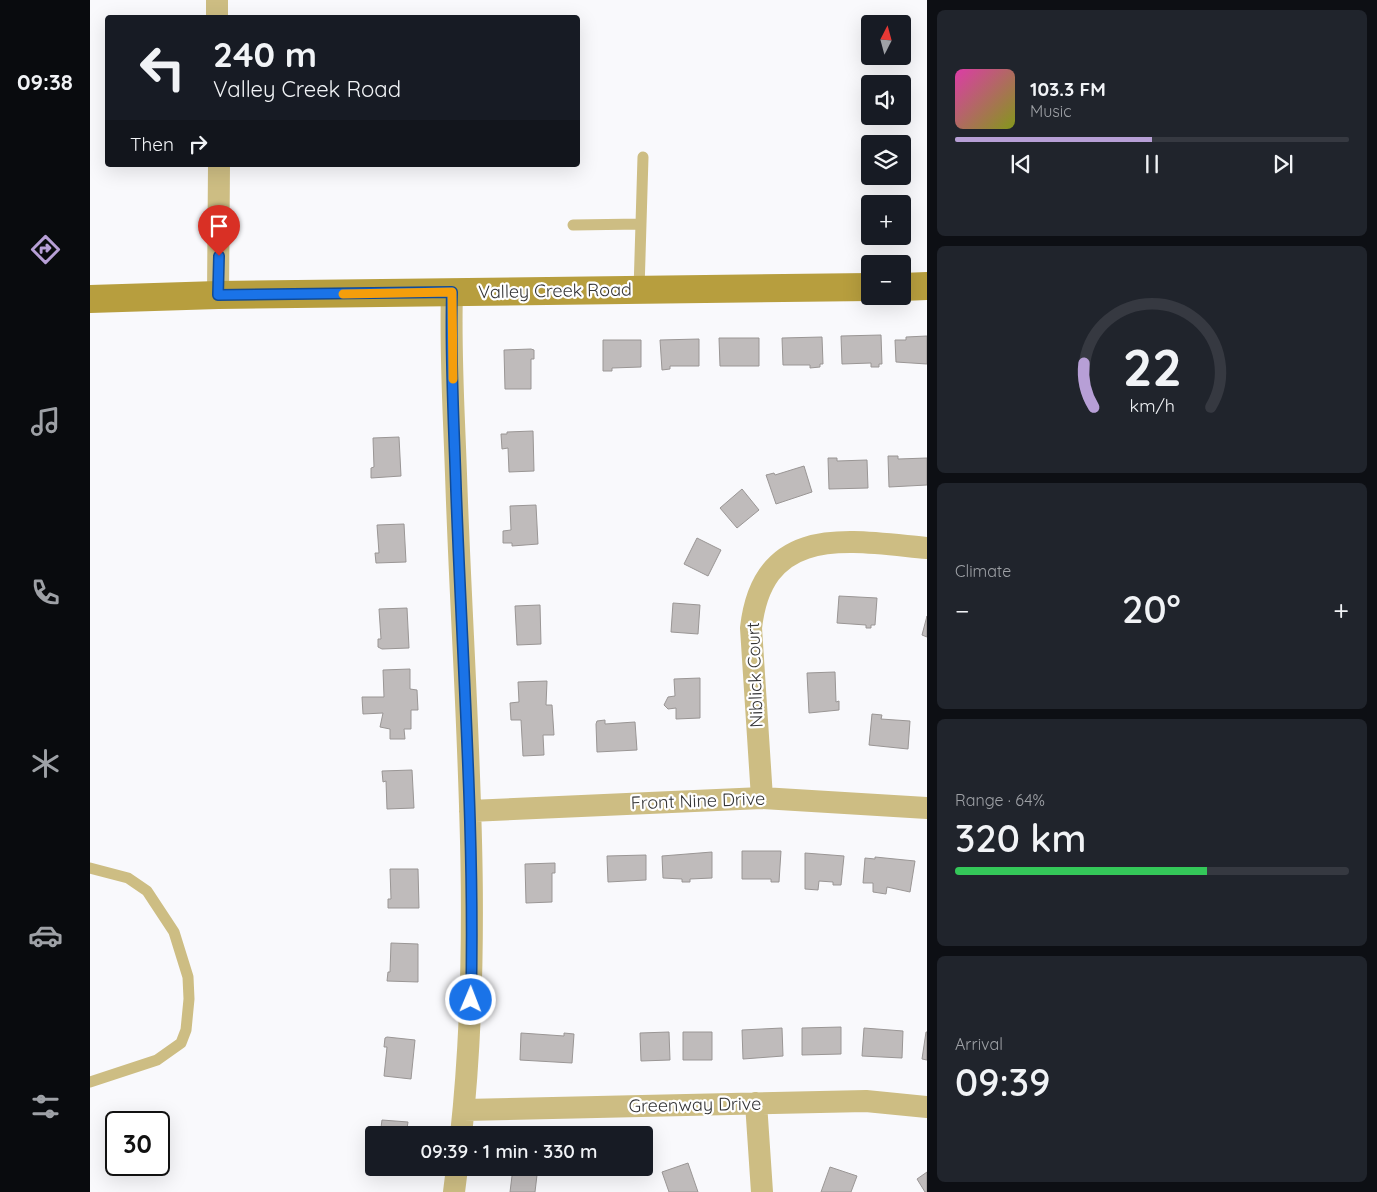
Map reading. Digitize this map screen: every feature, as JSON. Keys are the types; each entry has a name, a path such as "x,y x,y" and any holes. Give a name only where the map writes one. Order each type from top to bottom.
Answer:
{"street":[{"path":"217,0 217,15"},
{"path":"218,295 219,167"},
{"path":"911,287 927,286"},
{"name":"Valley Creek Road","path":"90,299 218,295 861,287"},
{"path":"452,292 451,331 457,515 473,919 471,1000 462,1126"},
{"name":"Niblick Court","path":"762,798 751,628 753,608 760,589 769,574 801,549 822,542 846,541 927,548"},
{"name":"Front Nine Drive","path":"470,811 762,798 927,808"},
{"name":"Greenway Drive","path":"464,1110 866,1101 927,1107"},
{"path":"756,1103 762,1192"},
{"path":"454,1192 456,1176"}],"lane":[{"path":"638,290 642,224 643,157"},
{"path":"572,225 642,224"},
{"path":"90,868 128,878 147,891 174,932 188,977 189,999 186,1030 181,1043 157,1060 90,1082"}],"building":[{"path":"881,335 882,364 879,364 879,367 871,367 871,363 842,364 841,336"},
{"path":"927,336 927,364 896,362 895,340 906,340 906,337"},
{"path":"822,337 823,364 820,364 820,367 810,368 810,365 783,365 782,338"},
{"path":"719,338 759,338 759,366 720,366"},
{"path":"699,339 699,366 670,366 670,369 662,370 660,340"},
{"path":"603,340 641,340 641,367 612,368 612,371 603,371"},
{"path":"504,350 534,350 534,359 531,359 531,389 505,389"},
{"path":"533,431 534,471 509,472 508,448 502,449 501,434"},
{"path":"399,437 401,476 371,478 371,468 374,467 373,438"},
{"path":"888,456 898,456 898,459 927,458 927,485 889,487"},
{"path":"828,458 837,458 837,461 867,460 868,488 829,489"},
{"path":"804,466 812,492 776,504 766,475 774,473 775,475"},
{"path":"742,489 759,510 737,528 720,508"},
{"path":"536,505 538,544 512,546 512,543 503,543 503,531 511,530 510,506"},
{"path":"404,524 406,562 376,563 375,553 379,553 377,525"},
{"path":"697,538 721,550 708,576 684,564"},
{"path":"839,596 877,598 875,625 871,625 871,628 866,628 866,625 837,623"},
{"path":"673,603 700,605 698,634 671,632"},
{"path":"540,605 541,644 517,645 515,606"},
{"path":"407,608 409,648 382,649 378,647 378,639 381,639 379,609"},
{"path":"927,616 927,637 922,635"},
{"path":"410,669 410,689 417,690 418,710 411,710 411,729 404,729 405,739 390,739 390,729 380,727 383,713 363,714 362,697 384,697 383,670"},
{"path":"835,672 836,702 839,701 839,710 809,713 807,673"},
{"path":"700,678 700,718 676,719 676,708 668,709 664,705 668,697 675,696 674,679"},
{"path":"547,681 546,705 552,705 554,735 543,735 544,755 523,756 521,720 511,720 510,703 519,702 518,682"},
{"path":"872,714 882,715 881,719 910,721 908,749 869,745"},
{"path":"605,720 605,724 635,722 637,750 597,752 596,724 597,721"},
{"path":"412,770 414,808 387,809 386,781 383,782 382,771"},
{"path":"742,851 781,851 779,882 771,882 771,879 742,879"},
{"path":"712,852 712,878 690,879 690,882 682,882 682,879 663,878 662,856"},
{"path":"805,853 844,856 841,885 833,885 833,882 819,881 818,890 805,889"},
{"path":"646,855 646,880 608,882 607,856"},
{"path":"875,857 915,861 910,892 887,887 886,894 873,892 873,883 863,883 865,858 875,859"},
{"path":"555,863 555,873 552,873 552,902 526,903 525,864"},
{"path":"390,869 418,869 419,908 388,908 388,899 391,899"},
{"path":"391,943 418,944 418,982 387,981 388,972 390,972"},
{"path":"841,1027 841,1054 802,1055 802,1028"},
{"path":"782,1028 783,1056 743,1059 742,1030"},
{"path":"864,1028 903,1031 902,1058 862,1056"},
{"path":"669,1032 670,1060 641,1061 640,1033"},
{"path":"683,1032 712,1032 712,1060 683,1060"},
{"path":"927,1032 927,1060 922,1059"},
{"path":"521,1033 564,1036 564,1033 574,1034 572,1063 520,1060"},
{"path":"385,1038 415,1040 411,1079 384,1076 387,1047 384,1047"},
{"path":"382,1120 408,1122 407,1126 381,1126"},
{"path":"688,1163 698,1192 669,1192 662,1172"},
{"path":"830,1167 857,1176 851,1192 821,1192"},
{"path":"927,1172 927,1192 925,1192 917,1179"},
{"path":"512,1176 537,1176 535,1192 510,1192"}],"slow traffic":[{"path":"343,294 452,292 453,379"}],"route":[{"path":"219,256 218,295 452,292 451,331 457,515 473,919 471,1000"}]}
